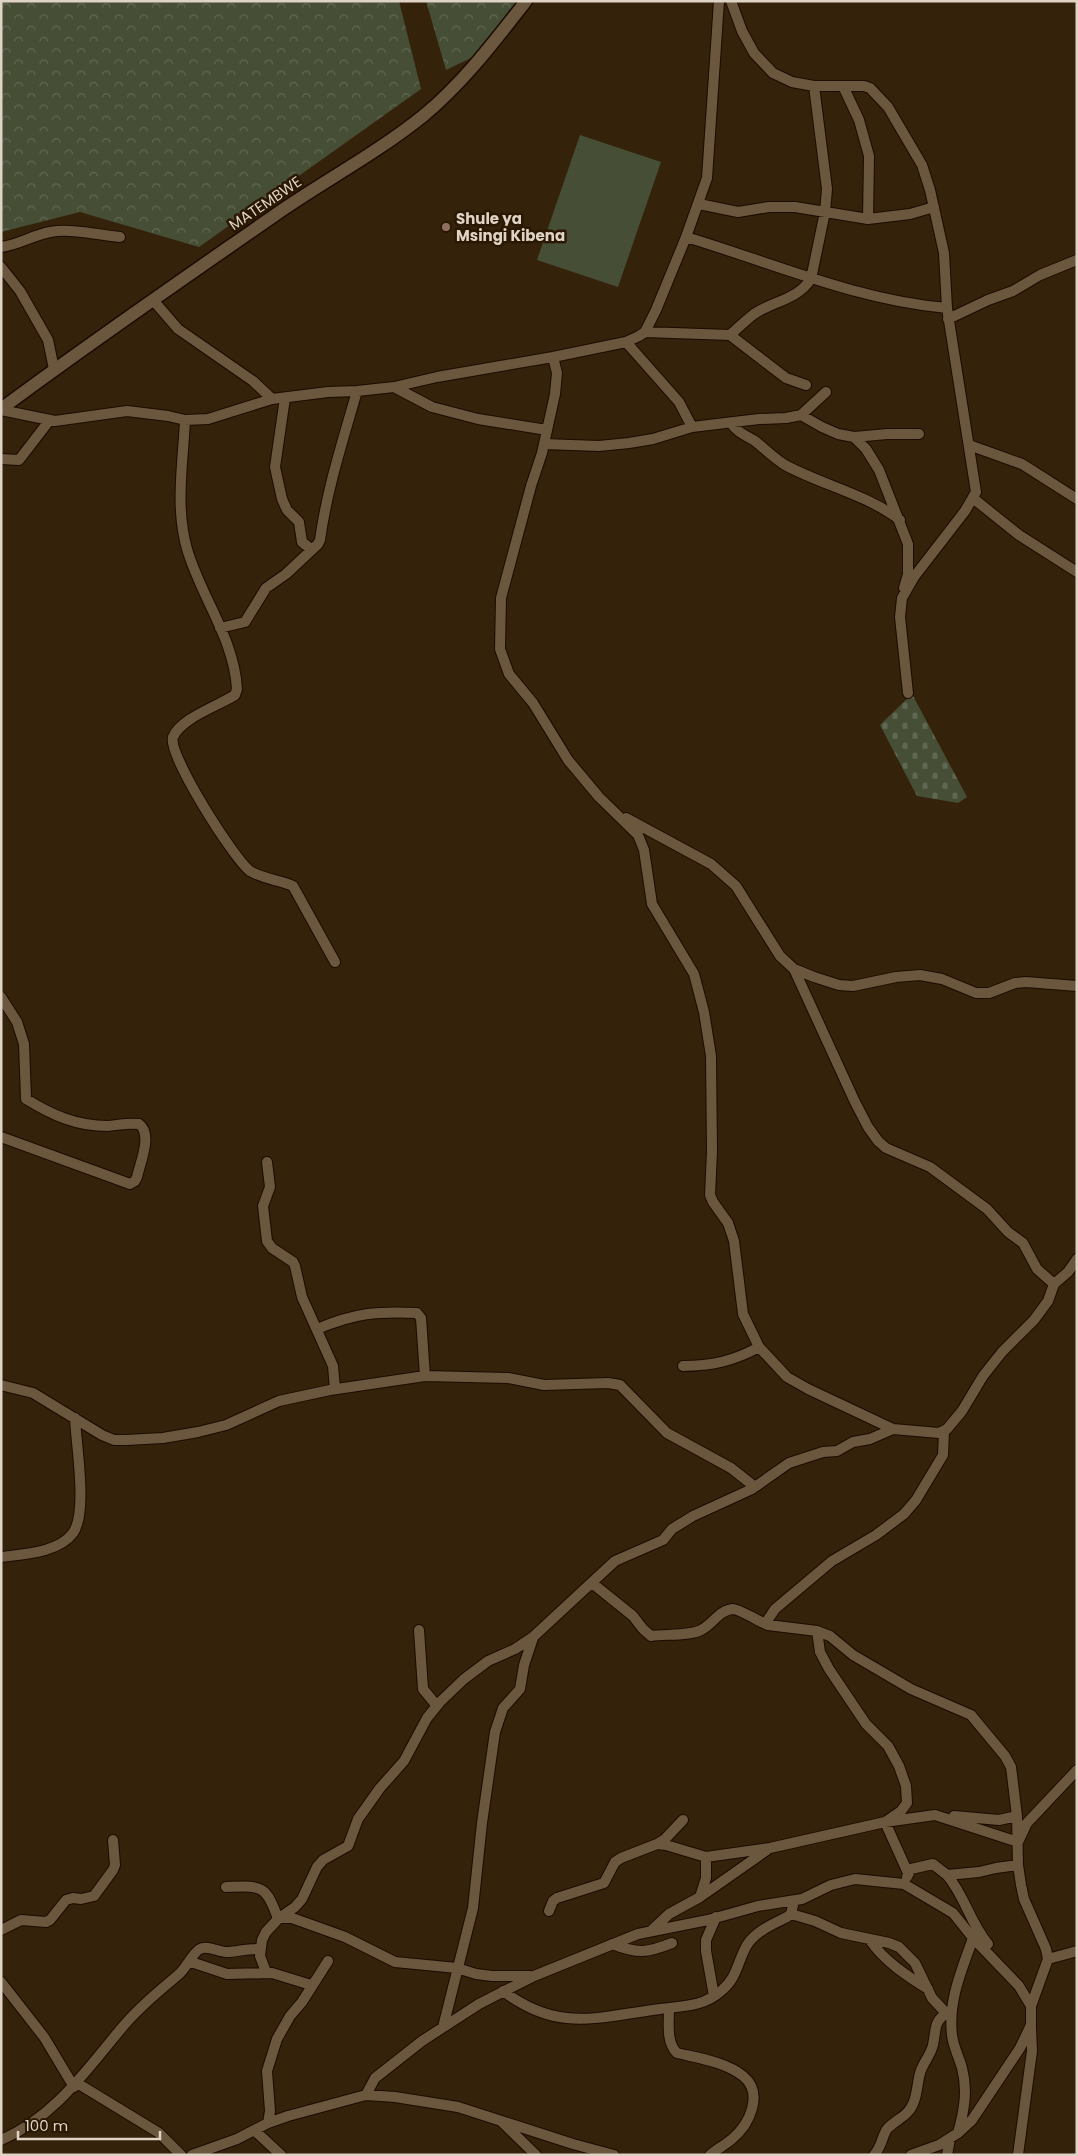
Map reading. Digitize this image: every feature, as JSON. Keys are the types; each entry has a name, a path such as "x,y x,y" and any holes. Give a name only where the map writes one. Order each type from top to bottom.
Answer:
{"main road":[{"name":"MATEMBWE","path":"1,410 54,369 424,115 483,56 526,1"}],"street":[{"path":"645,332 656,310 699,204 709,169 719,1"},
{"path":"732,1 742,30 754,53 773,73 792,82 814,86 870,88 888,107 922,165 927,178 944,254 946,308 976,484 974,499 914,578 902,598"},
{"path":"730,335 754,314 796,294 806,287 811,279 826,212 827,189 814,86"},
{"path":"843,86 859,120 869,156 868,219"},
{"path":"699,204 738,212 776,206 868,219 910,214 934,207"},
{"path":"1,247 10,246 49,232 71,231 120,237"},
{"path":"686,237 784,268 811,279 911,305 946,308"},
{"path":"948,320 988,300 1013,291 1040,275 1077,260"},
{"path":"1,267 20,291 48,340 54,369"},
{"path":"153,300 178,329 253,381 272,399"},
{"path":"1,410 49,420 128,411 186,420 208,419 272,399 394,387 437,377 626,342 645,332 730,335 786,378 806,384"},
{"path":"626,342 679,402 692,427"},
{"path":"552,357 557,374 557,382 544,444 501,598 500,649 510,674 533,703 568,760 611,810 638,834 642,842 652,904 672,940 689,964 702,1003 711,1056 712,1151 710,1195 728,1223 734,1241 743,1314 759,1347 787,1376 808,1389 893,1429 927,1433 944,1432"},
{"path":"394,387 432,407 502,424 547,430"},
{"path":"220,628 245,622 266,588 286,574 320,540 326,502 336,469 339,449 358,391"},
{"path":"544,444 599,446 629,443 653,439 692,427 786,418 801,415 826,392"},
{"path":"285,398 275,467 277,481 287,510 301,524 303,544 312,550"},
{"path":"801,415 838,434 854,437 919,434"},
{"path":"1,459 19,460 49,420"},
{"path":"186,420 179,503 183,532 193,567 226,638 237,682 237,693 221,704 189,720 173,738 174,753 204,806 243,864 255,873 293,886 335,962"},
{"path":"730,423 737,432 752,439 785,465 860,497 900,520"},
{"path":"854,437 866,449 875,463 900,520 908,544 908,574 902,598 900,617 908,693"},
{"path":"969,445 1022,464 1077,499"},
{"path":"974,499 1019,535 1077,572"},
{"path":"611,810 653,834 692,852 736,886 780,956 794,969 855,1102 868,1127 878,1141 886,1148 930,1167 987,1209 1008,1232 1023,1243 1037,1269 1054,1284"},
{"path":"794,969 839,985 854,986 896,977 920,975 942,979 976,993 989,993 1015,982 1051,982 1077,986"},
{"path":"1,997 17,1022 24,1044 26,1099 68,1121 91,1125 139,1124 145,1130 146,1138 135,1181 130,1184 1,1137"},
{"path":"267,1162 270,1187 263,1206 267,1242 272,1248 292,1262 302,1297 333,1366 335,1389"},
{"path":"768,1625 768,1618 774,1609 824,1567 876,1536 911,1507 943,1455 944,1432 962,1411 982,1376 1002,1352 1034,1320 1048,1300 1054,1284 1068,1272 1077,1258"},
{"path":"317,1329 356,1314 373,1312 417,1313 421,1318 425,1376"},
{"path":"683,1366 703,1366 721,1363 747,1354 759,1347"},
{"path":"1,1385 33,1393 102,1435 114,1440 163,1438 226,1425 279,1401 335,1389 425,1376 508,1378 544,1385 586,1383 620,1385 667,1433 732,1468 755,1487"},
{"path":"1,1557 31,1554 48,1548 62,1542 76,1528 81,1502 76,1418"},
{"path":"266,1972 260,1956 260,1949 266,1932 279,1918 289,1913 302,1899 316,1867 323,1860 348,1846 358,1819 380,1788 404,1761 427,1718 464,1679 488,1661 515,1649 533,1637 615,1561 662,1540 672,1529 694,1516 755,1487 789,1463 823,1452 837,1451 852,1442 870,1439 893,1429"},
{"path":"592,1583 633,1616 651,1636 701,1630 721,1613 732,1609 768,1625 817,1632 830,1636 853,1655 911,1689 971,1715 1009,1762 1017,1816 1018,1865 1024,1899 1046,1949 1048,1959 1032,2006 1032,2051 1021,2121 1018,2155"},
{"path":"419,1630 420,1656 424,1679 423,1689 437,1706"},
{"path":"817,1632 820,1652 829,1669 866,1724 888,1746 899,1766 906,1786 907,1803 901,1811 885,1822"},
{"path":"442,2027 473,1908 482,1823 495,1732 503,1708 520,1689 524,1665 533,1637"},
{"path":"1018,1842 1028,1823 1077,1770"},
{"path":"657,1844 706,1857 770,1848 885,1822 935,1814 999,1820 1017,1816"},
{"path":"935,1814 1018,1842"},
{"path":"549,1911 553,1901 557,1898 604,1883 615,1862 666,1839 683,1820"},
{"path":"885,1822 908,1873"},
{"path":"1,1930 21,1920 46,1922 50,1920 66,1900 81,1900 94,1896 115,1865 113,1840"},
{"path":"650,1931 669,1914 700,1897 770,1848"},
{"path":"700,1897 706,1878 706,1857"},
{"path":"904,1884 908,1873 916,1868 933,1864 947,1875 961,1894 974,1927 990,1947 996,1961"},
{"path":"947,1875 1018,1865"},
{"path":"366,2095 376,2078 389,2065 442,2027 503,1991 534,1976 612,1944 650,1931 716,1918 758,1906 794,1901 811,1896 837,1883 855,1879 904,1884 952,1913 1019,1986 1032,2006"},
{"path":"226,1887 246,1886 262,1888 269,1896 279,1918"},
{"path":"503,1991 520,2004 535,2012 569,2019 603,2019 669,2008 684,2008 714,1996 731,1981 746,1946 753,1938 791,1914 794,1901"},
{"path":"791,1914 815,1921 841,1933 889,1943 899,1947 915,1963 932,1998 949,2011"},
{"path":"279,1918 292,1918 333,1932 395,1962 457,1968 484,1975 534,1976"},
{"path":"714,1996 706,1951 706,1940 716,1918"},
{"path":"947,2155 964,2110 965,2088 952,2035 949,2011 973,1938"},
{"path":"870,1940 898,1969 928,1989"},
{"path":"612,1944 634,1952 644,1952 672,1943"},
{"path":"1,2140 30,2125 75,2085 120,2030 191,1962 201,1948 225,1952 248,1948 260,1949"},
{"path":"1048,1959 1077,1951"},
{"path":"268,2123 270,2098 266,2079 277,2040 290,2016 302,2002 328,1961"},
{"path":"191,1962 227,1974 266,1972 312,1985"},
{"path":"1,1982 44,2037 75,2085 159,2133 180,2155"},
{"path":"669,2008 671,2047 677,2053 732,2070 750,2082 752,2089 754,2100 750,2116 734,2138 710,2155"},
{"path":"874,2155 881,2146 888,2128 908,2113 912,2106 918,2091 922,2068 932,2047 935,2026 940,2017 949,2011"},
{"path":"911,2155 939,2145 954,2136 972,2120 1020,2048 1031,2025"},
{"path":"192,2155 268,2123 366,2095 395,2096 458,2107 573,2144 614,2155"},
{"path":"498,2119 536,2155"},
{"path":"254,2130 281,2155"}],"green space":[{"path":"1,1 399,1 421,89 199,247 80,212 1,232"},
{"path":"426,1 520,1 477,55 446,70"},
{"path":"580,135 661,162 618,287 537,260"},
{"path":"912,694 967,797 958,803 917,796 880,725"}],"place":[{"name":"Shule ya Msingi Kibena","path":"446,227"}]}
